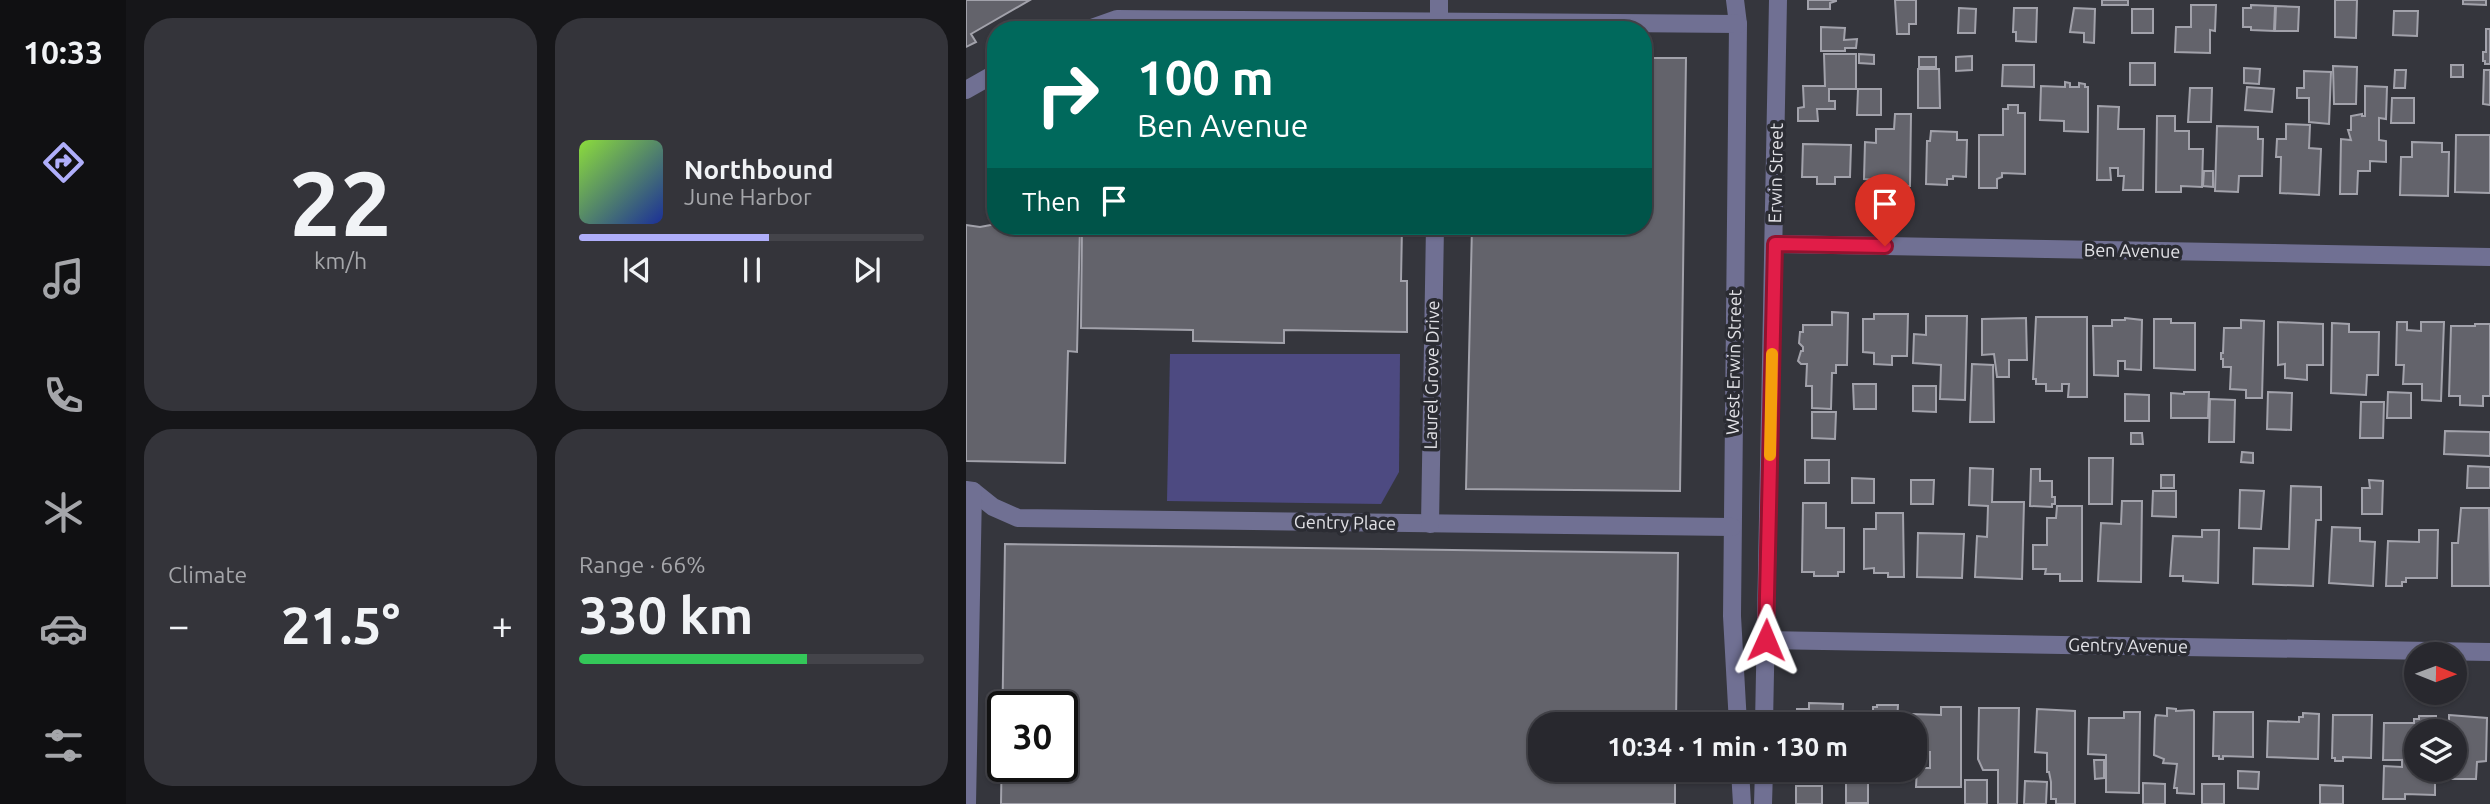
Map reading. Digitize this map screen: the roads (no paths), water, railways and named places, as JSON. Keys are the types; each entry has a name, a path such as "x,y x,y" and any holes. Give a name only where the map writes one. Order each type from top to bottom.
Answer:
{"street":[{"path":"1439,0 1439,21"},
{"name":"West Erwin Street","path":"1735,0 1738,24 1732,616 1737,712"},
{"path":"1652,25 1738,24 1747,0"},
{"name":"Erwin Street","path":"1764,712 1778,0"},
{"path":"1112,21 1210,21"},
{"path":"966,90 987,78"},
{"name":"Laurel Grove Drive","path":"1430,524 1435,235"},
{"name":"Ben Avenue","path":"1775,244 2490,257"},
{"path":"967,804 970,490"},
{"name":"Gentry Place","path":"970,490 993,507 1018,518 1732,527"},
{"name":"Gentry Avenue","path":"1766,640 2490,652"},
{"path":"1741,782 1742,804"},
{"path":"1763,782 1763,804"}]}
